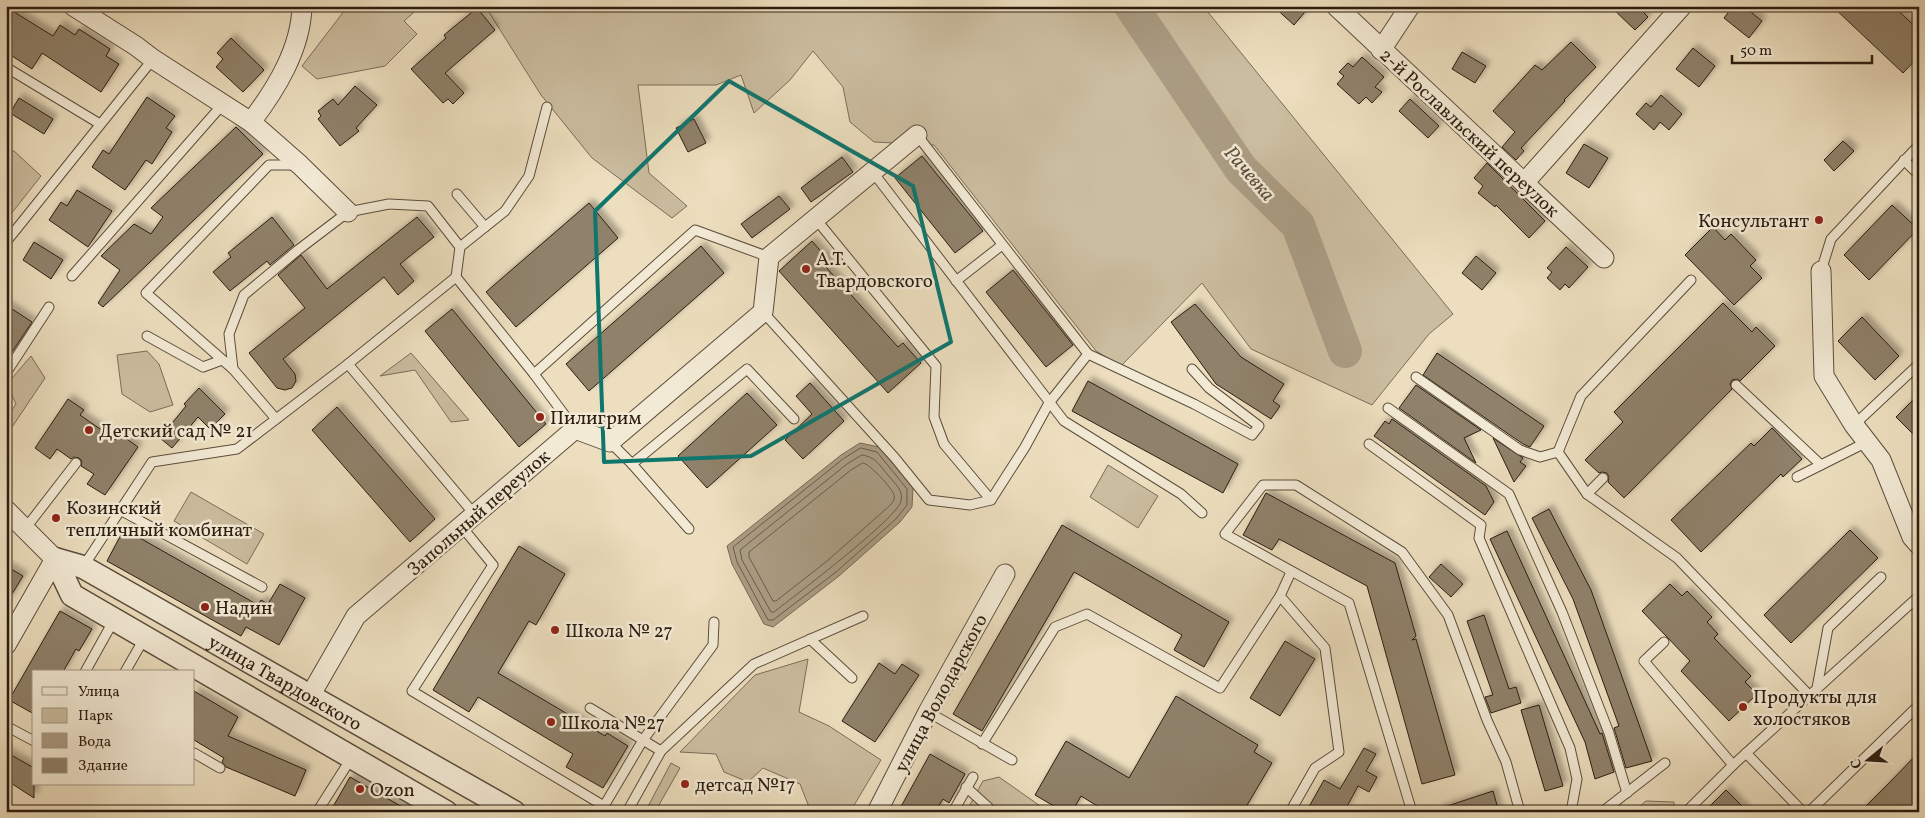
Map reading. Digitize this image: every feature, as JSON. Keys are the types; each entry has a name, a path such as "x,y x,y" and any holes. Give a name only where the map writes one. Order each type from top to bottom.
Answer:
{"street":[{"path":"72,6 251,122 300,165 348,212"},
{"path":"251,122 272,94 292,56 302,14 302,6"},
{"name":"2-й Рославльский переулок","path":"1336,6 1604,258"},
{"path":"1381,50 1410,6"},
{"path":"1524,183 1682,6"},
{"path":"576,429 610,442 763,312 769,257 917,135"},
{"path":"1821,271 1824,376 1854,425 1881,460 1912,537 1919,545"},
{"name":"Запольный переулок","path":"310,696 356,616 576,429"},
{"name":"улица Твардовского","path":"6,510 54,559 72,595 446,812"},
{"path":"6,645 54,559"},
{"name":"улица Твардовского","path":"54,559 83,567 514,812"},
{"name":"улица Володарского","path":"877,812 928,712 1005,574"}],"lane":[{"path":"6,242 153,59"},
{"path":"9,69 100,124"},
{"path":"72,276 223,104"},
{"path":"83,567 152,462 237,449 348,364 456,277 460,247 505,211 529,176 547,107"},
{"path":"917,135 1088,354 1194,404 1252,435 1260,426 1208,388 1192,369"},
{"path":"1821,271 1831,239 1919,145"},
{"path":"1904,160 1919,175"},
{"path":"276,419 233,369 146,293 269,165 300,165"},
{"path":"872,171 1064,421 1180,494 1202,513"},
{"path":"458,194 485,227"},
{"path":"233,369 229,334 244,295 348,212 389,204 428,206 460,247"},
{"path":"815,218 936,366 934,417 944,444 991,500"},
{"path":"534,374 695,230 769,257"},
{"path":"956,281 1002,245"},
{"path":"456,277 576,429"},
{"path":"1558,452 1581,396 1691,280"},
{"path":"6,373 50,307"},
{"path":"763,312 895,458 929,500 970,505 991,500 1026,447 1049,403 1088,354"},
{"path":"147,336 203,367 222,360"},
{"path":"348,364 468,521 493,565 412,691 604,806 643,740 713,645 714,622"},
{"path":"1854,425 1919,364"},
{"path":"632,464 747,369 794,419"},
{"path":"1416,377 1520,450 1540,457 1558,452"},
{"path":"1736,385 1821,465"},
{"path":"1388,408 1509,494 1562,612 1609,733 1627,792"},
{"path":"610,442 689,529"},
{"path":"1797,478 1867,442"},
{"path":"1369,444 1481,525 1479,538 1570,748 1577,779 1571,812"},
{"path":"1558,452 1586,494 1677,558 1809,695"},
{"path":"26,529 76,463"},
{"path":"1586,494 1603,478"},
{"path":"1412,812 1349,603 1225,534 1263,485 1296,485 1402,552 1448,614 1487,720 1506,762 1520,812"},
{"path":"120,510 262,587"},
{"path":"982,744 1055,627 1087,614 1220,688 1280,596 1291,572"},
{"path":"1817,688 1828,628 1882,577"},
{"path":"1280,596 1325,648 1339,752 1315,768 1290,812"},
{"path":"1686,812 1733,765 1919,596"},
{"path":"627,812 661,751 754,664 864,616"},
{"path":"86,670 115,620"},
{"path":"126,670 145,637"},
{"path":"810,639 852,678"},
{"path":"1664,642 1644,661 1733,765"},
{"path":"1810,812 1919,705"},
{"path":"590,708 661,751"},
{"path":"928,712 1012,760"},
{"path":"6,726 32,740"},
{"path":"1746,753 1802,812"},
{"path":"195,754 220,768"},
{"path":"317,812 352,756"},
{"path":"1602,812 1666,763"},
{"path":"952,812 973,777"},
{"path":"966,787 991,812"}],"highlighted area":[{"path":"729,81 913,186 951,342 751,456 604,462 595,211"}],"green space":[{"path":"348,6 421,6 404,21 417,34 385,66 317,79 302,66"},
{"path":"485,6 1203,6 1453,314 1429,334 1372,405 1251,349 1202,283 1121,366 1096,351 934,145 874,142 850,122 843,87 813,51 790,80 754,113 741,75 716,85 638,85 649,173 687,206 672,218 592,158 541,95"},
{"path":"6,150 14,151 41,176 7,219"},
{"path":"147,351 159,364 173,405 150,412 122,394 117,355"},
{"path":"411,353 469,420 451,422 415,370 380,376"},
{"path":"31,356 45,378 6,436 6,419 16,404 7,384"},
{"path":"1108,465 1158,496 1138,528 1090,497"},
{"path":"191,492 264,534 247,564 174,521"},
{"path":"808,659 799,712 829,726 881,760 850,812 811,812 800,784 763,768 748,782 724,772 716,754 680,752 755,675"},
{"path":"671,763 680,768 655,812 645,812"},
{"path":"999,777 1043,808 1045,812 966,812 983,781"},
{"path":"1646,801 1674,802 1674,812 1633,812"}],"water":[{"path":"860,443 879,447 913,488 912,507 900,522 839,576 773,627 764,624 732,564 727,546 841,455"}],"building":[{"path":"1273,6 1310,6 1294,25"},
{"path":"1610,6 1637,6 1648,17 1635,30"},
{"path":"1733,6 1743,6 1762,21 1749,38 1724,18"},
{"path":"1832,6 1893,6 1919,30 1919,56 1903,73"},
{"path":"6,7 53,36 60,25 75,35 79,29 110,49 106,56 119,64 101,92 42,53 32,69 6,52"},
{"path":"477,8 495,30 445,73 464,93 453,104 448,99 443,103 411,69 446,38 444,35"},
{"path":"231,38 264,70 243,92 216,67 223,59 217,53"},
{"path":"1571,42 1596,67 1521,148 1524,151 1516,160 1502,147 1515,132 1493,111 1535,65 1542,70"},
{"path":"1693,48 1715,66 1699,87 1676,69"},
{"path":"1462,52 1486,66 1475,83 1452,69"},
{"path":"1362,57 1384,77 1375,87 1382,92 1372,103 1366,97 1359,104 1337,84 1344,76 1339,72 1348,63 1353,67"},
{"path":"355,86 377,105 356,128 359,131 340,146 318,119 321,116 318,111 333,99 338,105"},
{"path":"1661,95 1682,114 1669,130 1660,122 1654,130 1636,114 1646,103 1651,107"},
{"path":"147,97 175,116 166,128 172,132 152,164 146,160 125,190 92,167 103,150 109,154"},
{"path":"19,98 53,119 44,134 10,113"},
{"path":"1410,99 1439,126 1428,138 1399,111"},
{"path":"694,119 706,143 688,152 676,128"},
{"path":"236,127 263,154 103,307 98,303 120,270 101,256 134,224 151,234 163,217 151,208"},
{"path":"1843,141 1854,151 1834,171 1824,160"},
{"path":"1584,144 1608,158 1589,188 1566,173"},
{"path":"922,156 983,231 955,253 895,178"},
{"path":"842,157 853,172 811,202 801,188"},
{"path":"1487,163 1545,221 1529,238 1496,205 1495,207 1478,193 1483,186 1474,178"},
{"path":"77,190 112,211 88,247 49,220 61,202 67,206"},
{"path":"779,196 790,209 752,238 741,224"},
{"path":"589,203 618,238 516,327 486,292"},
{"path":"1892,205 1918,229 1869,280 1844,255"},
{"path":"272,217 294,245 270,265 267,261 230,291 213,272 231,257 228,253"},
{"path":"417,217 434,237 400,264 414,281 398,295 384,277 283,359 295,374 296,381 292,388 285,390 277,388 249,353 305,308 278,275 301,255 327,289"},
{"path":"1713,227 1725,240 1731,234 1756,260 1750,266 1762,278 1734,305 1685,255"},
{"path":"812,241 831,263 826,267 898,347 903,343 921,363 888,393 779,271"},
{"path":"34,242 63,260 51,279 23,260"},
{"path":"701,246 724,273 589,391 566,364"},
{"path":"1566,247 1588,267 1569,288 1565,284 1560,290 1547,278 1552,272 1547,268"},
{"path":"1476,256 1496,273 1482,290 1462,273"},
{"path":"1013,270 1073,345 1046,367 986,292"},
{"path":"1723,303 1752,332 1756,327 1775,346 1740,381 1737,379 1732,380 1730,384 1732,389 1624,498 1608,482 1609,477 1607,473 1599,473 1585,460 1623,422 1614,412"},
{"path":"1195,304 1241,357 1284,384 1273,401 1280,406 1271,419 1216,384 1171,322"},
{"path":"6,305 32,322 6,361"},
{"path":"452,309 546,424 519,447 425,331"},
{"path":"1862,317 1899,356 1875,380 1838,341"},
{"path":"1437,353 1544,426 1530,447 1423,375"},
{"path":"1088,381 1238,464 1223,493 1072,411"},
{"path":"810,383 844,421 803,459 785,440 812,414 796,396"},
{"path":"1416,385 1481,430 1464,438 1476,463 1399,408"},
{"path":"199,388 225,414 210,429 198,417 172,448 160,438 186,406 184,404"},
{"path":"747,393 777,425 707,488 678,456"},
{"path":"1919,394 1919,440 1896,417"},
{"path":"68,399 84,410 80,415 116,440 120,434 138,447 105,495 87,484 94,474 81,466 82,461 79,458 74,457 71,459 57,449 50,459 35,448"},
{"path":"337,407 435,519 410,542 312,430"},
{"path":"1392,419 1486,486 1494,502 1485,515 1374,436 1385,421 1389,424"},
{"path":"1772,428 1802,459 1783,477 1781,474 1701,552 1671,520 1751,443 1754,446"},
{"path":"1493,438 1523,458 1520,462 1526,466 1514,482"},
{"path":"1266,493 1395,563 1416,636 1412,640 1416,639 1455,775 1422,784 1367,586 1279,539 1272,550 1243,535"},
{"path":"1549,509 1591,590 1652,761 1626,768 1614,728 1619,726 1573,599 1532,518"},
{"path":"1062,525 1229,622 1204,667 1174,650 1182,635 1074,572 982,731 953,714"},
{"path":"124,529 258,605 261,600 268,604 280,584 305,598 279,645 246,627 241,636 107,561"},
{"path":"1850,530 1878,558 1791,643 1764,615"},
{"path":"1507,531 1600,734 1602,733 1614,772 1595,779 1585,742 1490,539"},
{"path":"519,546 565,574 536,625 529,621 498,673 605,736 607,733 628,746 603,788 566,767 573,754 478,697 469,712 433,690"},
{"path":"1441,564 1463,584 1451,597 1429,577"},
{"path":"6,566 23,576 6,604"},
{"path":"1670,584 1682,596 1687,591 1712,617 1707,622 1718,634 1714,638 1751,676 1745,682 1757,694 1729,721 1681,671 1690,661 1642,611"},
{"path":"60,611 92,629 79,651 76,649 64,670 32,670 32,713 9,700"},
{"path":"1484,615 1509,689 1516,687 1521,703 1491,713 1485,697 1493,695 1467,621"},
{"path":"1285,641 1315,659 1280,716 1250,698"},
{"path":"879,663 895,674 902,664 919,675 875,742 842,721"},
{"path":"195,692 238,717 228,736 306,770 295,796 226,767 222,762 224,758 195,741"},
{"path":"1176,696 1258,745 1254,752 1272,763 1243,812 1107,812 1081,796 1072,812 1064,812 1035,795 1066,741 1129,778"},
{"path":"1539,705 1563,786 1545,791 1521,710"},
{"path":"1364,748 1376,754 1366,771 1377,777 1369,792 1358,786 1344,812 1306,812 1324,780 1340,789"},
{"path":"6,752 32,767 34,798 6,780"},
{"path":"1919,752 1919,812 1860,812 1890,782"},
{"path":"930,754 965,774 949,803 943,799 935,812 898,812"},
{"path":"350,777 411,812 330,812"},
{"path":"1726,790 1748,812 1704,812"},
{"path":"1493,791 1499,812 1439,812 1438,809"}],"waterway":[{"name":"Рачевка","path":"1131,6 1241,169 1298,225 1345,351"}],"place":[{"name":"Консультант","path":"1819,220"},
{"name":"А.Т. Твардовского","path":"806,269"},
{"name":"Пилигрим","path":"540,417"},
{"name":"Детский сад № 21","path":"89,430"},
{"name":"Козинский тепличный комбинат","path":"56,518"},
{"name":"Надин","path":"205,607"},
{"name":"Школа № 27","path":"555,630"},
{"name":"Продукты для холостяков","path":"1743,707"},
{"name":"Школа №27","path":"551,722"},
{"name":"детсад №17","path":"685,784"},
{"name":"Ozon","path":"360,789"}]}
